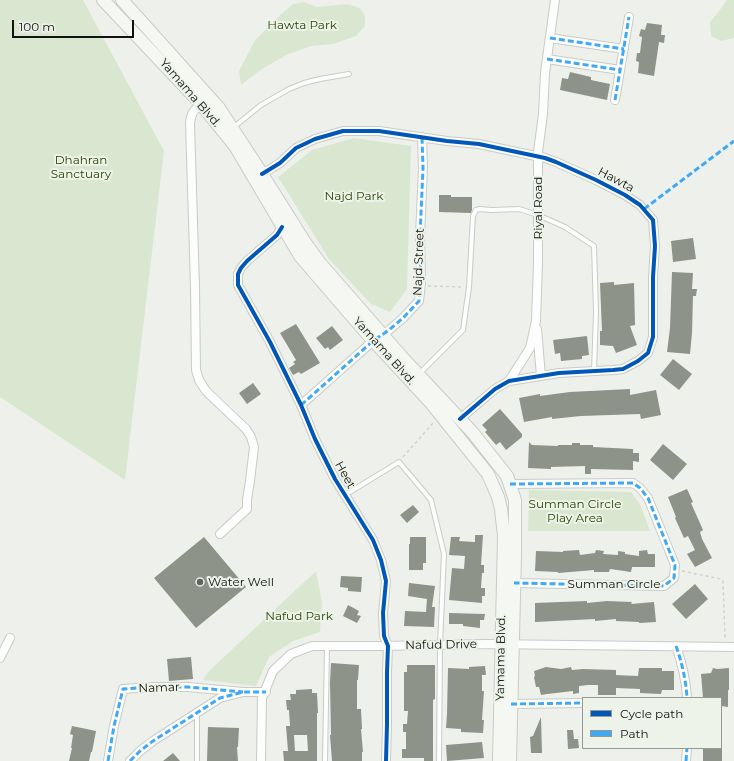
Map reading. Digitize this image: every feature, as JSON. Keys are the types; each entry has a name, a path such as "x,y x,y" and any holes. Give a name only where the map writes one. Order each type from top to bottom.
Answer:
{"main road":[{"name":"Yamama Blvd.","path":"103,0 201,104 235,146 300,256 378,338 418,375 460,419 507,476 515,500 514,583 507,644 499,761"},
{"name":"Yamama Blvd.","path":"122,0 219,108 320,264 488,474 501,509 504,536 507,644 511,704 510,761"}],"street":[{"name":"Riyal Road","path":"541,376 536,321 538,156 543,114 545,73 555,0"},
{"path":"616,100 629,17"},
{"path":"550,38 624,48"},
{"path":"547,59 620,70"},
{"path":"201,104 191,115 190,123 196,370 199,380 206,391 246,429 254,447 247,509 220,534"},
{"name":"Hawta","path":"262,174 280,163 296,148 315,138 343,131 379,131 446,141 479,144 538,156 556,162 596,180 624,195 640,205 653,220 655,246 653,277 653,337 648,353 638,361 622,369 559,373 509,381 495,389 460,419"},
{"name":"Najd Street","path":"301,405 402,318 418,301 421,283 420,236 423,168 422,137"},
{"name":"Heet","path":"282,227 277,235 241,268 238,274 238,285 270,342 301,405 315,439 344,495 373,540 381,560 386,581 383,613 384,636 388,646 386,761"},
{"name":"Riyal Road","path":"509,381 530,348 536,321"},
{"name":"Summan Circle","path":"494,487 510,485 633,484 640,488 648,498 676,565 674,578 664,586 514,583"},
{"path":"0,658 10,638"},
{"name":"Nafud Drive","path":"261,761 262,698 266,692 273,671 291,654 312,646 507,644 734,647"},
{"path":"676,646 681,661 687,694"},
{"name":"Namar","path":"108,761 114,726 124,689 188,687 243,692 266,692"},
{"name":"Namar","path":"130,761 152,741 220,698 243,692"},
{"path":"511,704 582,703"},
{"path":"686,749 686,761"}],"lane":[{"path":"232,128 261,105 289,89 304,83 349,74"},
{"path":"418,375 463,330 469,287 473,216 476,210 480,209 519,209 538,215 565,227 594,246 596,312 594,371"},
{"path":"344,495 399,462 431,500 444,554 440,645 439,761"},
{"path":"324,761 327,646"},
{"path":"197,713 197,761"}],"path":[{"path":"420,286 469,287"},
{"path":"399,462 441,415"},
{"path":"675,569 721,579 723,581 725,646"}],"green space":[{"name":"Dhahran Sanctuary","path":"0,0 83,0 164,151 125,480 0,397"},
{"path":"727,0 734,0 734,38 721,41 711,36 710,22"},
{"name":"Hawta Park","path":"304,2 317,7 347,4 360,8 365,16 365,26 356,36 333,44 311,46 286,55 262,69 241,85 239,71 255,40 293,4"},
{"name":"Najd Park","path":"354,138 411,146 407,289 390,312 371,304 329,259 278,177 312,150"},
{"name":"Summan Circle Play Area","path":"529,490 631,492 640,504 650,531 528,531"},
{"name":"Nafud Park","path":"316,571 322,602 320,632 293,641 269,657 256,686 203,680 208,672"}],"building":[{"path":"647,23 662,25 661,35 665,35 664,43 659,42 654,76 638,73 639,62 636,61 637,53 640,53 642,37 639,36 641,29 645,30"},
{"path":"570,72 591,77 591,80 610,84 607,100 560,90 562,78 568,79"},
{"path":"439,195 451,195 451,197 472,197 471,213 439,212"},
{"path":"693,238 696,259 673,262 671,241"},
{"path":"672,272 693,273 692,289 697,289 696,296 693,296 690,354 667,352 670,328"},
{"path":"614,282 614,285 634,283 635,325 630,326 637,345 616,353 613,346 600,345 600,331 602,331 600,283"},
{"path":"296,324 320,363 301,374 299,372 293,375 289,368 295,364 293,362 296,360 280,333"},
{"path":"332,326 343,340 330,350 328,347 325,349 316,338"},
{"path":"587,336 589,355 582,356 582,359 561,361 560,353 555,354 553,340"},
{"path":"673,359 692,374 679,390 660,375"},
{"path":"253,383 261,394 247,404 239,393"},
{"path":"630,389 630,395 656,390 661,415 641,419 640,414 581,416 552,419 552,417 524,422 519,398 540,394 540,396 570,392"},
{"path":"500,409 522,434 522,437 506,450 500,442 496,445 485,432 487,430 482,425"},
{"path":"529,442 532,445 558,446 580,443 580,445 593,445 593,447 633,449 633,453 639,453 639,462 633,461 633,470 591,469 591,474 585,474 585,466 551,467 551,469 528,468"},
{"path":"663,444 687,464 673,480 650,460"},
{"path":"687,489 693,502 691,503 703,530 700,532 702,539 712,558 695,567 687,554 695,550 688,536 684,538 668,497"},
{"path":"413,505 419,512 407,523 400,515"},
{"path":"475,535 483,535 481,565 484,565 484,573 482,573 481,588 485,588 485,596 482,596 482,603 449,600 452,568 464,569 465,556 449,555 451,537 460,537 459,541 475,542"},
{"name":"Water Well","path":"204,537 246,587 196,628 154,578"},
{"path":"410,537 426,537 426,563 423,563 423,570 409,570"},
{"path":"579,550 580,555 595,553 596,550 604,551 603,554 618,555 618,551 625,552 625,554 639,556 639,551 647,550 648,554 655,554 655,567 632,567 631,572 610,569 609,572 594,572 594,570 558,573 535,571 536,551 563,552"},
{"path":"341,576 362,577 361,592 348,591 348,588 340,587"},
{"path":"409,583 435,586 432,607 435,607 434,627 404,626 405,611 426,612 427,599 408,596"},
{"path":"695,584 708,599 686,619 672,604"},
{"path":"587,601 587,603 607,601 632,602 631,604 654,602 656,622 639,623 616,621 616,619 595,621 595,619 535,622 535,603"},
{"path":"348,605 359,611 357,615 361,616 357,623 343,616"},
{"path":"449,613 485,614 484,620 480,620 480,628 463,626 463,624 449,624"},
{"path":"191,657 193,679 169,681 167,659"},
{"path":"331,663 359,665 357,680 357,709 361,709 362,761 332,761 330,735"},
{"path":"407,665 435,665 435,699 433,700 433,761 424,761 424,758 402,758 402,749 406,749 406,732 403,732 403,724 407,724 408,711 404,711 404,672 407,672"},
{"path":"485,666 486,675 482,675 482,691 484,691 482,720 484,720 483,733 461,732 461,729 446,728 448,668 469,669 469,667"},
{"path":"546,667 561,669 571,667 572,670 616,670 616,675 638,676 639,668 662,668 662,671 674,671 674,690 662,690 661,694 640,693 640,689 616,688 616,695 598,695 598,685 588,685 579,686 579,693 573,694 573,691 541,695 539,687 536,687 534,671"},
{"path":"713,668 729,668 728,707 722,706 722,697 703,697 701,674 711,673"},
{"path":"312,689 312,693 317,693 317,761 284,761 283,751 288,751 286,726 290,726 289,710 287,710 286,700 291,700 290,694 296,694 296,690","holes":["294,735 307,735 308,751 295,751"]},
{"path":"541,717 542,753 531,753 530,737 533,736"},
{"path":"72,726 96,731 89,761 69,761 72,748 73,735 70,734"},
{"path":"208,727 239,728 237,747 238,761 207,761"},
{"path":"567,730 573,730 574,739 578,739 579,748 568,749"},
{"path":"482,742 484,758 447,761 446,745"},
{"path":"703,749 722,749 722,761 703,761"},
{"path":"173,753 180,761 163,761"}],"marked path":[{"path":"615,100 629,17"},
{"path":"550,38 624,49"},
{"path":"547,59 620,70"},
{"path":"301,405 373,341 403,318 419,301 421,283 420,236 423,168 422,137"},
{"path":"644,209 734,141"},
{"path":"510,484 633,483 640,488 648,498 675,565 674,578 664,586 514,583"},
{"path":"676,646 686,685 687,697"},
{"path":"108,761 114,726 123,689 188,687 243,692"},
{"path":"130,761 153,741 220,698 243,692 266,692"},
{"path":"511,704 582,703"},
{"path":"686,761 687,749"}],"cycle path":[{"path":"262,174 280,163 296,148 315,139 343,131 379,131 479,144 545,158 596,180 625,195 640,205 653,220 655,246 653,277 653,337 648,353 638,361 623,369 559,373 509,381 495,389 460,419"},
{"path":"282,227 277,235 241,268 238,274 238,285 270,342 335,479 373,540 381,560 386,581 383,613 384,636 388,646 386,761"}],"place":[{"name":"Water Well","path":"200,582"}]}
